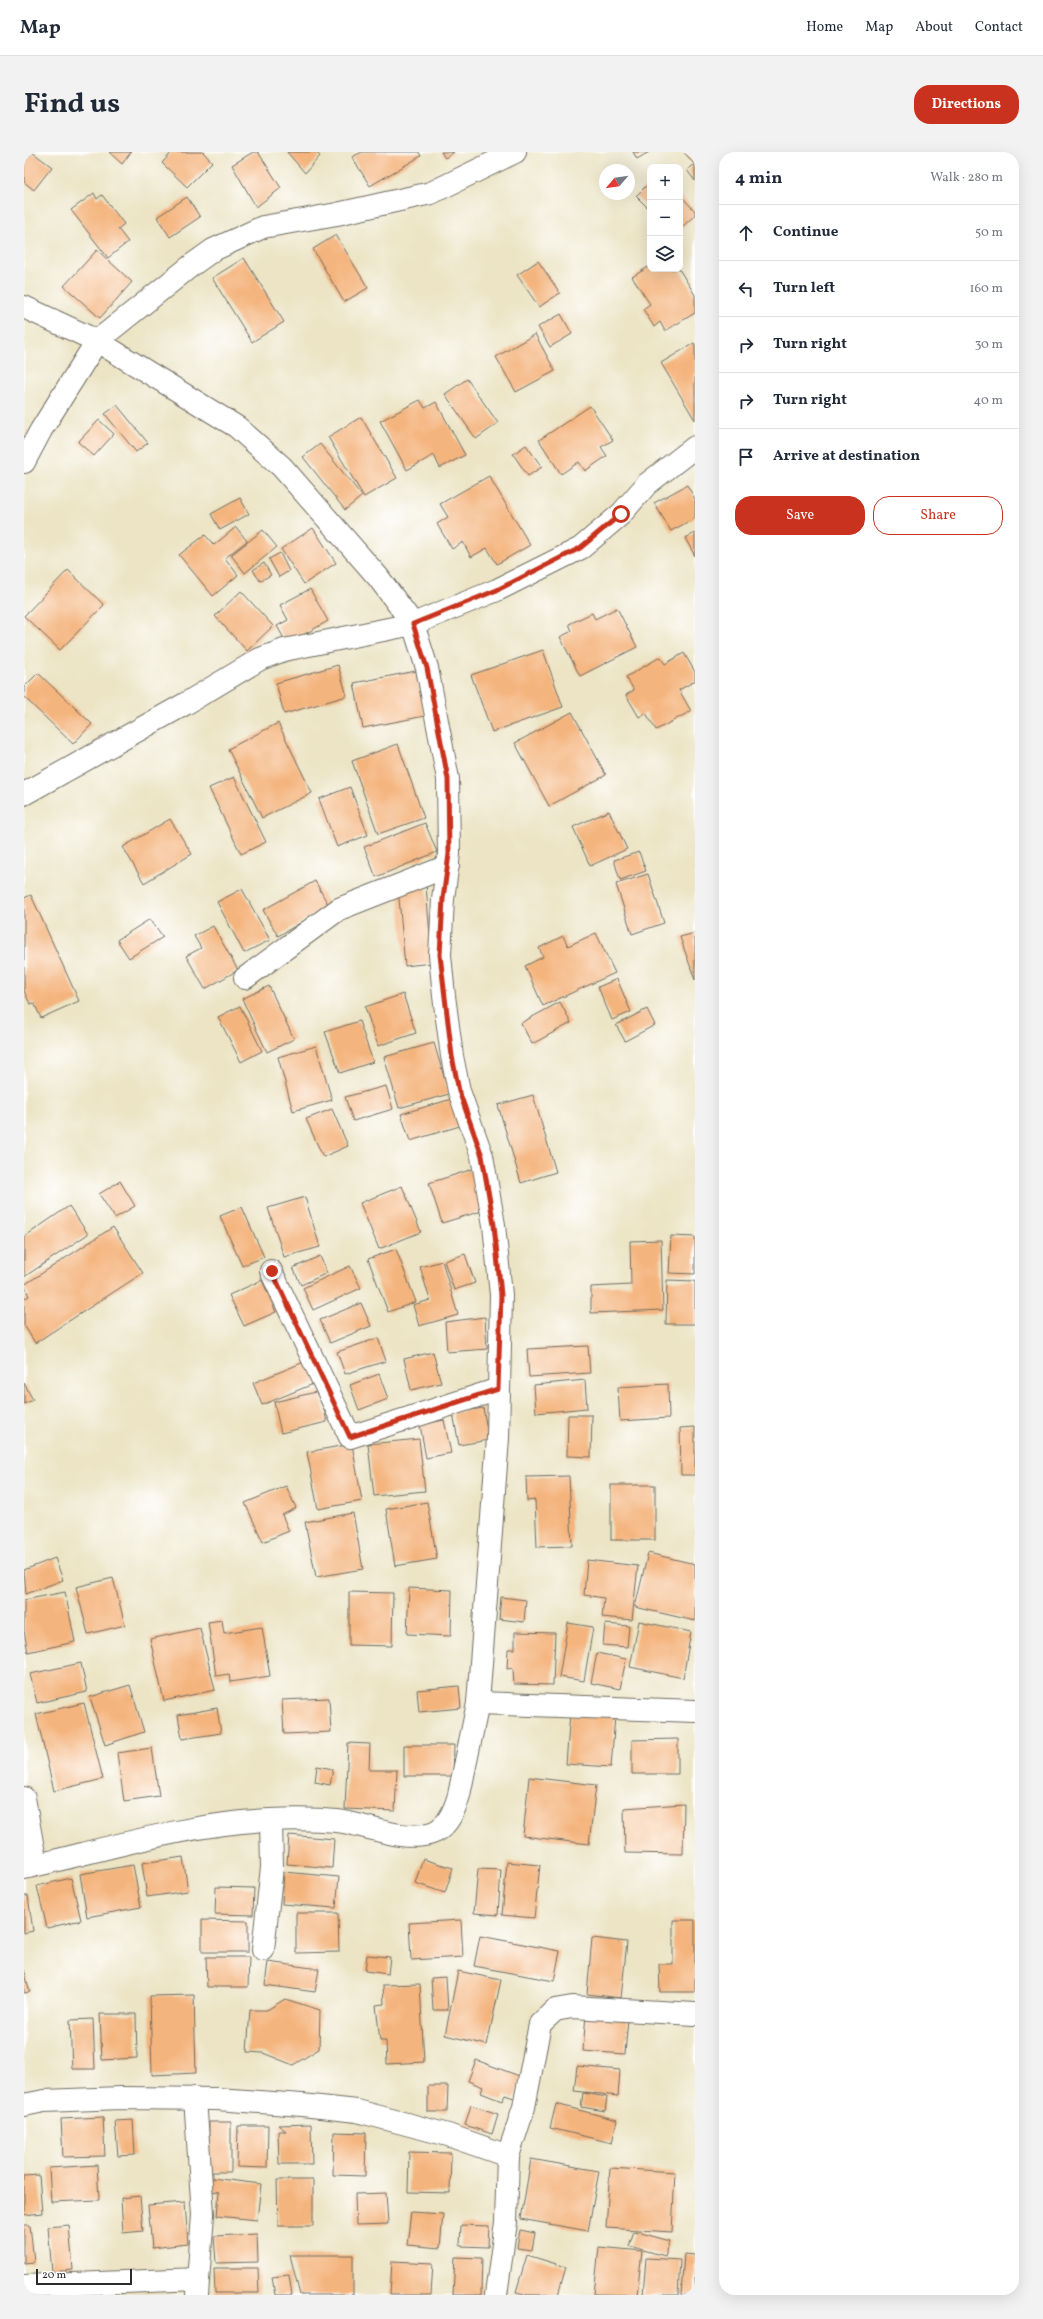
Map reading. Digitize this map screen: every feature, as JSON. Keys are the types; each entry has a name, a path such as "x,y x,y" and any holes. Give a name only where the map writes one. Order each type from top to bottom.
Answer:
{"street":[{"path":"24,462 41,430 97,341 192,265 235,240 262,227 337,214 431,193 515,152"},
{"path":"24,307 97,341 237,427 282,466 378,577 413,624 427,668 448,779 449,854 443,899 440,955 444,996 452,1056 459,1091 482,1156 494,1225 501,1295 498,1438 478,1703 455,1810 436,1831 432,1833 409,1835 337,1821 271,1820 202,1827 30,1867 24,1798"},
{"path":"24,794 185,704 260,660 284,650 413,624 497,590 580,548 621,514 647,484 695,447"},
{"path":"245,978 339,909 448,866"},
{"path":"272,1271 350,1437 498,1389"},
{"path":"478,1703 695,1711"},
{"path":"263,1950 272,1867 271,1820"},
{"path":"496,2295 506,2222 508,2156 524,2107 540,2024 555,2010 572,2007 695,2014"},
{"path":"24,2105 44,2101 195,2098 357,2111 448,2135 508,2156"},
{"path":"24,2286 197,2287 203,2214 195,2098"}],"building":[{"path":"32,152 52,167 34,190 24,182 24,163"},
{"path":"109,152 131,152 122,164"},
{"path":"172,152 203,152 212,162 187,187 162,163"},
{"path":"253,152 258,152 281,188 256,207 232,165"},
{"path":"287,152 316,152 320,156 305,173"},
{"path":"362,152 419,152 421,156 370,186 352,157"},
{"path":"441,152 454,152 445,158"},
{"path":"633,152 649,152 637,159"},
{"path":"684,152 695,152 695,162 693,163"},
{"path":"695,164 695,181 687,170"},
{"path":"647,185 647,207 636,196"},
{"path":"94,193 97,199 102,195 124,224 118,229 128,242 108,258 71,210"},
{"path":"187,197 200,217 170,237 157,217"},
{"path":"683,198 695,211 695,215 683,226"},
{"path":"336,235 368,288 344,302 313,249"},
{"path":"97,250 132,282 100,318 64,286"},
{"path":"244,258 284,322 252,342 212,278"},
{"path":"538,261 560,293 539,307 517,275"},
{"path":"647,268 647,272 681,272 695,295 695,313 665,331 660,322 654,327 643,309 650,304 632,277"},
{"path":"561,314 572,334 550,347 538,327"},
{"path":"535,334 555,371 516,392 496,357"},
{"path":"694,343 695,345 695,420 661,363"},
{"path":"467,379 498,423 476,439 445,394"},
{"path":"420,400 425,408 436,402 465,455 440,468 434,455 407,470 380,421"},
{"path":"117,405 148,443 136,452 105,414"},
{"path":"590,406 613,440 601,447 607,456 585,471 579,462 561,474 539,440"},
{"path":"361,417 397,478 364,497 328,437"},
{"path":"99,420 114,434 94,456 78,442"},
{"path":"320,444 362,496 345,510 303,457"},
{"path":"526,445 542,467 528,476 513,454"},
{"path":"489,476 530,545 497,564 487,548 471,557 463,542 452,549 437,524 448,517 440,504"},
{"path":"687,485 695,499 695,518 671,531 654,503"},
{"path":"240,498 249,514 220,530 211,514"},
{"path":"236,527 247,541 225,558 238,575 213,596 179,555 205,535 214,545"},
{"path":"313,528 336,563 304,584 281,549"},
{"path":"263,530 277,547 245,573 231,555"},
{"path":"695,533 695,556 685,538"},
{"path":"280,553 289,571 279,577 269,559"},
{"path":"264,563 271,575 260,581 253,570"},
{"path":"68,570 104,605 60,650 24,616"},
{"path":"310,589 328,621 287,644 277,626 288,620 280,605"},
{"path":"241,591 273,626 247,651 215,616"},
{"path":"617,608 637,647 580,676 560,637 572,631 569,624 592,613 595,619"},
{"path":"543,650 563,707 492,732 471,675"},
{"path":"684,653 695,672 695,681 679,690 691,711 656,730 646,713 639,717 626,695 634,690 626,677 660,657 665,664"},
{"path":"338,665 347,696 284,714 276,683"},
{"path":"416,671 425,716 363,728 354,683"},
{"path":"38,673 92,724 73,744 24,697 24,687"},
{"path":"572,712 606,775 549,806 515,743"},
{"path":"278,723 312,793 262,818 228,749"},
{"path":"398,744 424,818 378,834 352,761"},
{"path":"234,777 266,842 241,854 209,788"},
{"path":"350,787 368,835 337,847 319,799"},
{"path":"609,811 627,849 590,866 573,827"},
{"path":"170,819 192,854 144,883 123,847"},
{"path":"425,823 437,852 376,877 364,847"},
{"path":"639,852 646,871 620,880 614,860"},
{"path":"648,874 664,923 632,934 616,884"},
{"path":"315,881 329,906 278,936 263,910"},
{"path":"426,885 432,963 405,966 398,887"},
{"path":"242,889 270,940 244,953 217,902"},
{"path":"31,895 79,1001 41,1018 34,1003 30,1004 24,991 24,898"},
{"path":"150,919 163,937 129,958 117,940"},
{"path":"213,926 238,970 205,989 186,956 201,948 194,936"},
{"path":"596,933 615,973 543,1006 525,966 543,957 539,948 563,936 568,946"},
{"path":"695,933 695,980 680,937"},
{"path":"617,979 631,1012 612,1020 598,987"},
{"path":"269,986 294,1039 267,1052 242,999"},
{"path":"403,994 416,1033 378,1046 365,1007"},
{"path":"560,1002 571,1023 532,1044 521,1023"},
{"path":"240,1006 262,1051 241,1062 218,1017"},
{"path":"647,1009 655,1025 625,1041 616,1025"},
{"path":"359,1021 373,1062 340,1073 325,1032"},
{"path":"434,1043 449,1094 399,1108 384,1057"},
{"path":"316,1046 332,1100 293,1111 278,1057"},
{"path":"386,1086 393,1109 353,1121 345,1097"},
{"path":"533,1095 556,1172 521,1183 498,1105"},
{"path":"455,1098 463,1125 410,1141 401,1114"},
{"path":"332,1109 348,1146 323,1157 306,1119"},
{"path":"473,1169 485,1210 442,1223 429,1183"},
{"path":"120,1181 135,1206 115,1218 99,1194"},
{"path":"402,1186 421,1232 379,1249 360,1203"},
{"path":"305,1197 320,1247 284,1257 268,1208"},
{"path":"69,1206 88,1234 24,1277 24,1237"},
{"path":"242,1207 264,1257 242,1266 220,1216"},
{"path":"113,1227 143,1273 35,1343 24,1325 24,1299 29,1296 24,1285"},
{"path":"671,1236 695,1237 695,1274 669,1273"},
{"path":"661,1240 663,1310 591,1313 591,1287 631,1285 630,1241"},
{"path":"396,1249 416,1302 388,1312 368,1259"},
{"path":"465,1254 475,1283 454,1290 444,1261"},
{"path":"320,1256 327,1273 301,1285 293,1268"},
{"path":"442,1261 458,1315 419,1326 413,1305 430,1300 420,1267"},
{"path":"350,1266 361,1288 313,1310 303,1288"},
{"path":"262,1280 276,1312 244,1326 229,1295"},
{"path":"667,1280 695,1281 695,1324 666,1324"},
{"path":"361,1303 371,1326 330,1343 320,1320"},
{"path":"485,1317 487,1349 447,1352 445,1322"},
{"path":"378,1338 386,1361 345,1374 337,1352"},
{"path":"588,1346 590,1373 529,1377 527,1349"},
{"path":"433,1352 441,1383 411,1390 404,1359"},
{"path":"309,1360 318,1382 262,1405 253,1383"},
{"path":"379,1374 388,1399 359,1410 350,1385"},
{"path":"585,1380 587,1408 536,1413 534,1385"},
{"path":"24,1383 33,1400 24,1404"},
{"path":"668,1384 669,1418 620,1421 618,1387"},
{"path":"320,1391 327,1422 281,1433 274,1402"},
{"path":"483,1408 489,1440 459,1445 453,1413"},
{"path":"568,1415 592,1415 591,1457 567,1456"},
{"path":"444,1420 451,1453 426,1458 420,1425"},
{"path":"695,1427 695,1475 681,1475 680,1428"},
{"path":"419,1439 425,1491 374,1496 368,1444"},
{"path":"352,1444 362,1501 318,1509 307,1452"},
{"path":"569,1476 572,1546 537,1547 535,1500 527,1501 526,1477"},
{"path":"611,1485 655,1485 655,1540 611,1540"},
{"path":"286,1486 296,1508 282,1515 289,1531 263,1542 245,1503"},
{"path":"427,1502 437,1559 395,1566 386,1509"},
{"path":"353,1513 363,1569 316,1577 305,1522"},
{"path":"648,1553 695,1564 695,1621 635,1607"},
{"path":"55,1558 63,1580 26,1594 24,1570"},
{"path":"587,1560 638,1566 632,1620 602,1617 604,1598 584,1595"},
{"path":"113,1578 125,1625 88,1634 76,1587"},
{"path":"409,1588 452,1590 451,1636 407,1634"},
{"path":"65,1592 75,1642 28,1652 24,1631 24,1600"},
{"path":"349,1592 393,1593 392,1646 349,1645"},
{"path":"501,1597 526,1600 524,1622 499,1619"},
{"path":"222,1620 224,1633 262,1627 270,1676 230,1682 229,1674 216,1676 208,1622"},
{"path":"639,1621 691,1632 683,1678 630,1667"},
{"path":"568,1623 593,1627 584,1681 559,1677"},
{"path":"605,1624 629,1626 627,1647 603,1645"},
{"path":"200,1628 215,1690 164,1701 150,1639"},
{"path":"515,1632 555,1633 553,1685 514,1684 513,1668 507,1669 508,1649 515,1649"},
{"path":"597,1653 626,1659 620,1689 591,1683"},
{"path":"81,1663 87,1692 37,1703 30,1674"},
{"path":"130,1685 144,1732 105,1745 90,1697"},
{"path":"459,1686 461,1708 419,1712 417,1690"},
{"path":"329,1698 331,1732 284,1734 282,1700"},
{"path":"84,1703 103,1779 54,1791 36,1714"},
{"path":"217,1708 221,1733 182,1739 178,1715"},
{"path":"570,1713 615,1716 611,1767 566,1764"},
{"path":"678,1739 678,1774 632,1774 632,1740"},
{"path":"348,1743 370,1744 369,1770 397,1770 395,1811 345,1809"},
{"path":"404,1745 454,1745 453,1776 404,1776"},
{"path":"152,1748 159,1796 124,1801 117,1753"},
{"path":"317,1766 333,1769 330,1785 315,1782"},
{"path":"529,1777 596,1785 589,1844 523,1836"},
{"path":"684,1804 683,1854 625,1853 624,1808"},
{"path":"289,1835 334,1839 332,1868 287,1864"},
{"path":"183,1857 188,1891 147,1897 142,1863"},
{"path":"423,1859 453,1868 445,1893 415,1883"},
{"path":"507,1862 540,1865 534,1918 502,1915"},
{"path":"133,1865 141,1907 87,1917 80,1874"},
{"path":"478,1869 501,1870 498,1915 474,1913"},
{"path":"284,1872 339,1877 336,1908 282,1904"},
{"path":"71,1878 81,1920 47,1928 37,1886"},
{"path":"216,1887 254,1888 253,1915 215,1914"},
{"path":"24,1896 28,1896 33,1931 24,1933"},
{"path":"296,1913 338,1913 339,1952 296,1953"},
{"path":"202,1920 248,1921 248,1952 202,1952"},
{"path":"461,1920 463,1957 411,1960 409,1923"},
{"path":"673,1920 695,1920 695,1992 660,1992 659,1964 673,1964"},
{"path":"480,1936 560,1951 554,1981 474,1966"},
{"path":"592,1938 627,1942 621,1998 587,1994"},
{"path":"367,1955 390,1957 388,1974 365,1971"},
{"path":"206,1957 249,1957 248,1987 207,1987"},
{"path":"268,1962 319,1969 315,1992 265,1985"},
{"path":"24,1970 30,1992 24,1993"},
{"path":"458,1971 501,1980 487,2045 445,2035"},
{"path":"446,1977 448,2010 433,2010 431,1978"},
{"path":"420,1984 424,2062 387,2064 386,2041 380,2041 376,2005 384,2004 383,1985"},
{"path":"194,1995 196,2073 152,2075 150,1996"},
{"path":"285,1999 320,2010 319,2049 293,2065 263,2053 247,2052 250,2010 267,2010"},
{"path":"100,2014 136,2014 137,2058 102,2060"},
{"path":"586,2014 628,2018 625,2054 583,2051"},
{"path":"93,2019 95,2069 72,2069 70,2020"},
{"path":"476,2060 522,2077 514,2098 505,2095 502,2101 481,2093 483,2087 468,2081"},
{"path":"577,2066 620,2070 618,2096 574,2091"},
{"path":"428,2086 448,2086 447,2112 428,2112"},
{"path":"583,2093 607,2097 605,2111 581,2107"},
{"path":"556,2104 617,2120 612,2143 550,2128"},
{"path":"471,2105 498,2114 492,2134 465,2125"},
{"path":"103,2117 105,2156 63,2157 61,2119"},
{"path":"133,2120 135,2155 118,2156 115,2121"},
{"path":"209,2122 231,2122 231,2172 208,2172"},
{"path":"311,2124 312,2164 279,2164 278,2131 286,2131 278,2125"},
{"path":"238,2126 268,2126 267,2168 237,2167"},
{"path":"334,2132 366,2133 365,2176 333,2175"},
{"path":"409,2152 451,2153 450,2193 408,2192"},
{"path":"531,2159 599,2171 588,2231 521,2219"},
{"path":"97,2165 99,2200 51,2202 49,2168"},
{"path":"610,2168 675,2172 672,2232 606,2228"},
{"path":"39,2175 42,2213 24,2215 24,2176"},
{"path":"212,2178 261,2184 257,2220 217,2216 219,2192 210,2191"},
{"path":"277,2180 313,2180 313,2226 278,2226"},
{"path":"386,2193 388,2224 356,2225 355,2194"},
{"path":"140,2196 143,2231 123,2233 121,2198"},
{"path":"185,2202 188,2244 152,2248 148,2205"},
{"path":"411,2212 443,2214 440,2248 407,2245"},
{"path":"24,2225 30,2225 34,2262 24,2263"},
{"path":"69,2225 73,2270 52,2272 48,2227"},
{"path":"461,2225 489,2226 488,2247 460,2246"},
{"path":"520,2230 535,2233 532,2250 517,2248"},
{"path":"634,2231 670,2241 665,2256 629,2246"},
{"path":"257,2234 258,2262 216,2263 214,2236"},
{"path":"599,2247 642,2251 637,2295 594,2294"},
{"path":"684,2254 695,2255 695,2295 681,2295"},
{"path":"290,2255 353,2255 353,2295 300,2295"},
{"path":"527,2255 566,2267 558,2295 528,2295 516,2292"},
{"path":"455,2257 482,2258 481,2295 453,2295"},
{"path":"646,2258 680,2260 678,2295 643,2295"},
{"path":"392,2261 433,2263 431,2295 390,2295"},
{"path":"214,2268 258,2268 259,2293 215,2293"},
{"path":"289,2275 292,2295 275,2295 272,2277"},
{"path":"77,2290 115,2292 115,2295 76,2295"}],"route":[{"path":"272,1271 350,1437 498,1389 501,1295 494,1225 482,1156 459,1091 452,1056 440,955 443,924 443,899 449,854 448,779 435,720 427,668 413,624 497,590 580,548 621,514"}]}
